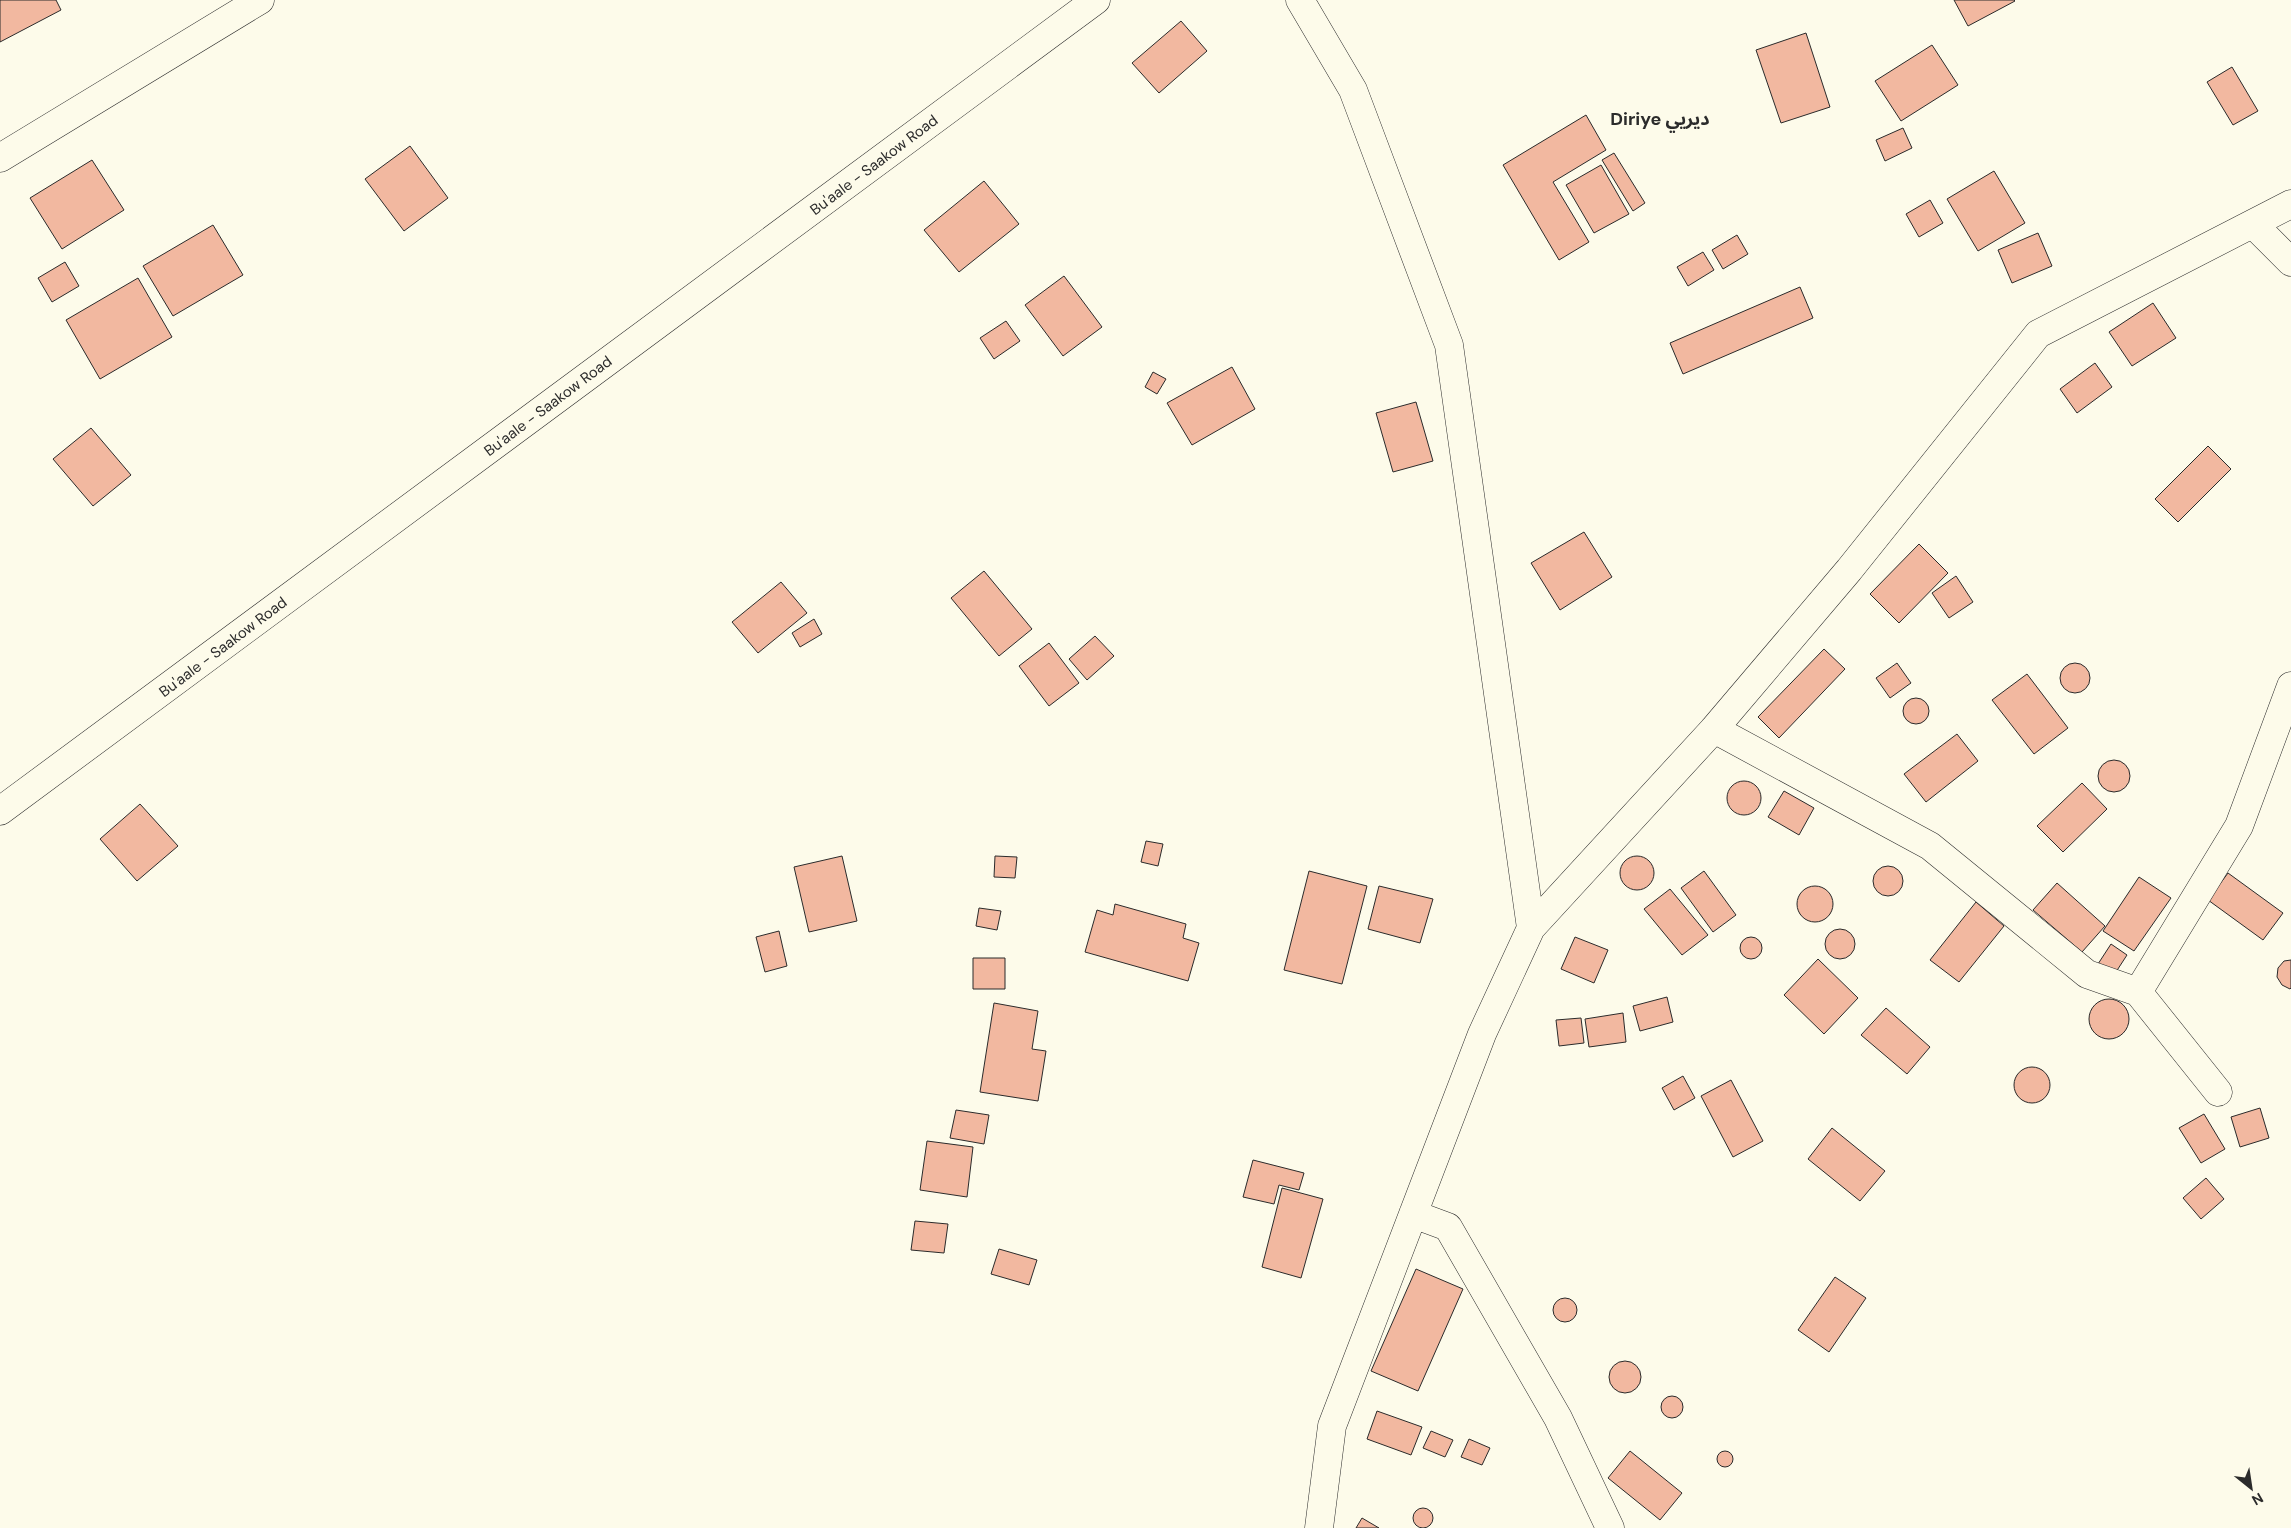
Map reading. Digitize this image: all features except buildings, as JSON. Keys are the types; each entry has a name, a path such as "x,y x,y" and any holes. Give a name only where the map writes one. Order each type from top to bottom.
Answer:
{"street":[{"path":"0,158 260,0"},
{"name":"Bu'aale - Saakow Road","path":"0,812 1096,0"},
{"path":"1300,0 1353,90 1449,345 1531,928"},
{"path":"1319,1528 1332,1426 1482,1034 1531,928 1714,729 1849,570 2038,334 2291,204"},
{"path":"2253,224 2291,262"},
{"path":"2138,992 2239,826 2291,686"},
{"path":"1714,729 1930,846 2087,974 2138,992 2218,1092"},
{"path":"1413,1214 1448,1227 1558,1418 1610,1528"}],"district":[{"name":"Diriye ديريي","path":"1660,119"}]}
